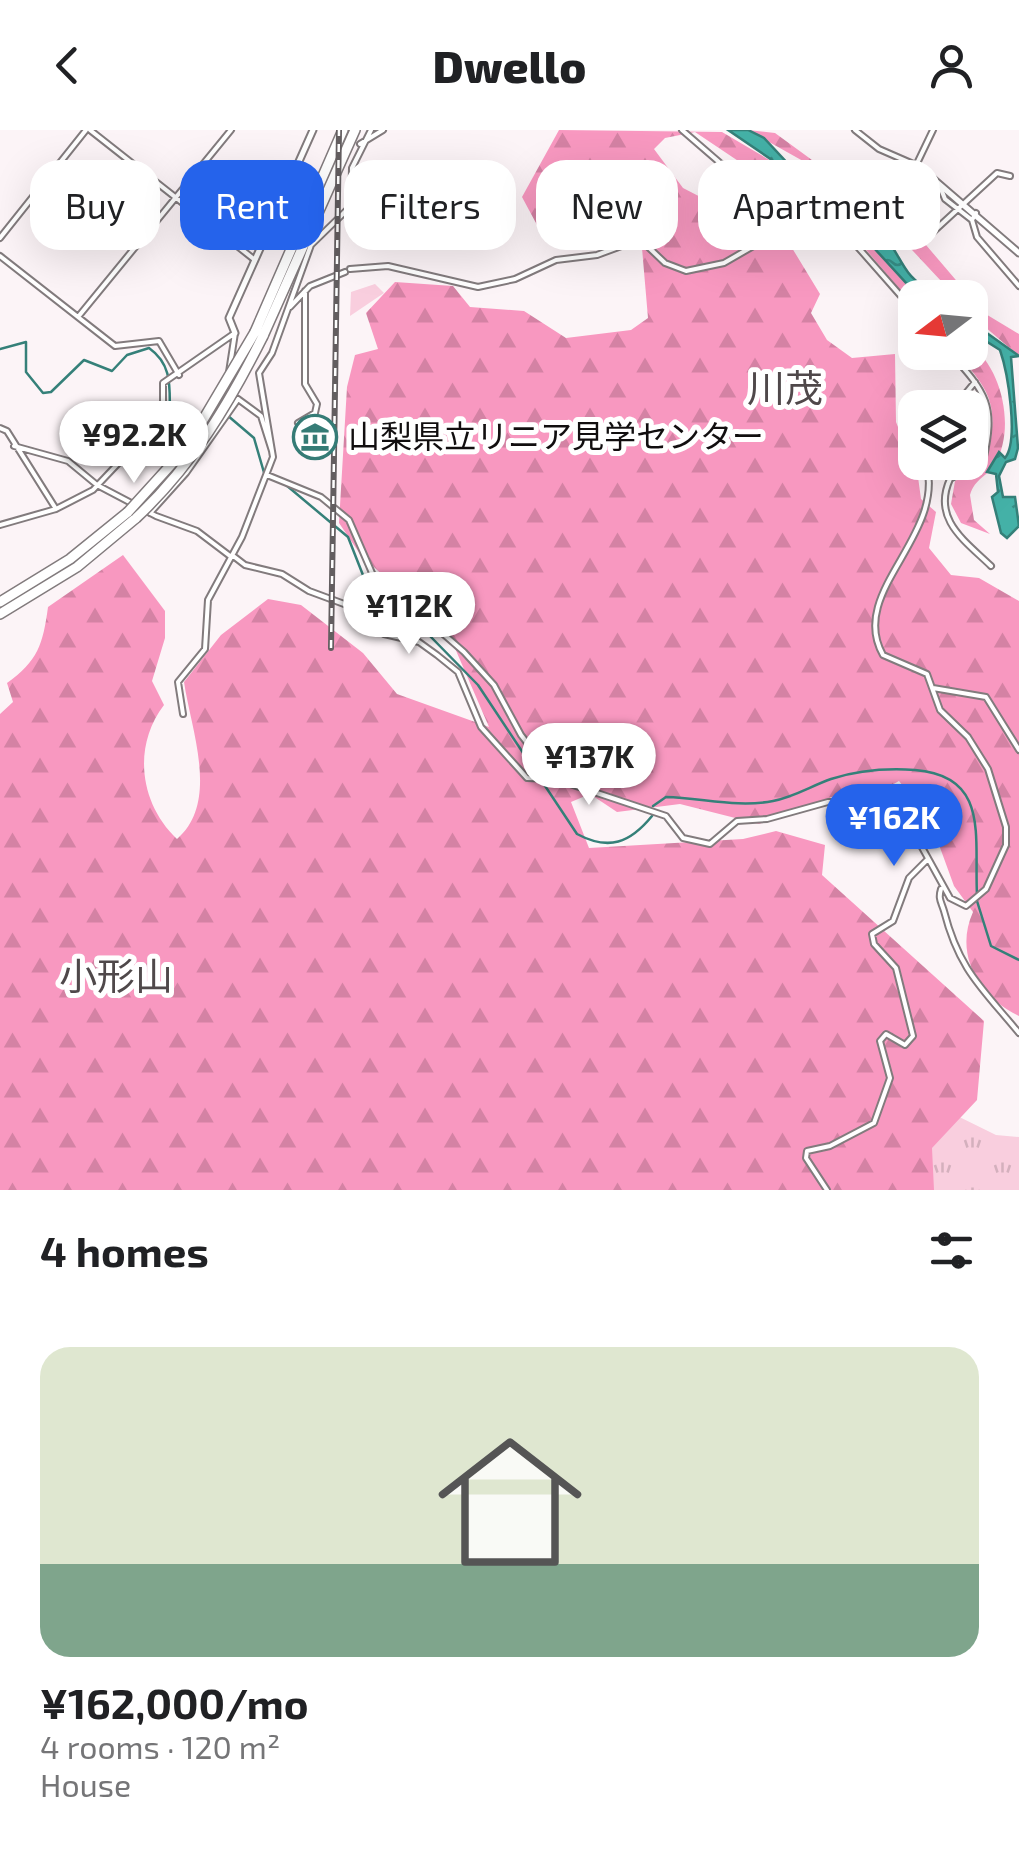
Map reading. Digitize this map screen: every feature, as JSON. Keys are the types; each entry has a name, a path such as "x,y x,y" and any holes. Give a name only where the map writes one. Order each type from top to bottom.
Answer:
{"highway":[{"path":"259,334 344,130"},
{"path":"0,614 77,567 132,515 187,447 259,334 355,130"},
{"path":"0,602 132,515"}],"street":[{"path":"0,238 89,130 256,261"},
{"path":"78,318 230,130"},
{"path":"273,457 261,416 230,391 228,374 235,333 229,318 313,130"},
{"path":"183,714 178,682 201,659 208,600 273,457 272,431 258,378 272,353 311,245 351,206 352,168 360,144 371,130"},
{"path":"360,144 384,130"},
{"path":"682,130 716,160"},
{"path":"855,130 879,149 904,160"},
{"path":"920,160 933,130"},
{"path":"940,227 997,173 1010,176"},
{"path":"940,184 1019,253"},
{"path":"940,186 945,199 972,220 977,237 1019,286"},
{"path":"972,220 976,213"},
{"path":"287,310 304,291 348,270 388,266 468,286 488,286 556,260 596,255 635,241 643,242 676,269 701,270 724,263 743,250"},
{"path":"864,250 898,291"},
{"path":"0,256 115,346 159,342 178,376"},
{"path":"298,423 315,413 318,404 305,384 304,291"},
{"path":"235,333 272,353"},
{"path":"0,525 56,509 98,484 163,416 163,383 235,333"},
{"path":"966,370 980,390"},
{"path":"969,390 976,382"},
{"path":"150,513 238,398"},
{"path":"0,428 56,509"},
{"path":"14,446 68,461 98,484 150,513 182,523 244,565 282,574 309,591 363,611 384,634 419,642 458,672 475,719 527,778 555,778 666,816 683,838 710,844 737,821 766,819 828,802 855,802 908,822 940,882 957,905 966,906 979,900 1004,852 1007,835 988,769 968,737 940,710 922,669 884,655 875,624 878,602 906,556 930,499 931,480"},
{"path":"267,476 321,497 349,520 379,589 425,618 464,652 504,699 521,736 555,778"},
{"path":"952,480 948,482 944,512 948,524 991,566"},
{"path":"933,688 986,698 1019,750"},
{"path":"826,1190 806,1158 807,1151 830,1146 853,1130 874,1123 890,1078 880,1041 886,1034 905,1046 913,1036 896,968 874,944 872,934 893,921 909,878 927,860"},
{"path":"940,882 948,937 958,958 1019,1033"}],"green space":[{"path":"559,130 722,132 769,160 737,160 695,132 665,138 654,149 662,160 542,160"},
{"path":"748,130 775,133 812,160 801,160"},
{"path":"536,172 536,223 522,197"},
{"path":"678,181 698,196 698,250 793,250 820,294 811,313 827,340 852,358 895,354 898,480 918,480 921,499 936,512 929,548 951,575 979,578 1019,601 1019,1016 992,997 974,972 966,943 973,912 954,886 930,820 899,781 865,800 840,794 759,824 680,804 617,812 590,794 571,802 589,848 743,839 776,831 825,845 822,875 984,1021 977,1100 932,1148 934,1190 0,1190 0,714 13,702 7,683 37,651 48,607 123,555 165,611 165,638 152,681 164,705 147,739 144,757 148,792 177,839 190,824 200,786 184,682 221,635 268,599 301,605 363,653 397,694 489,727 451,639 360,554 339,523 347,387 355,355 378,349 366,313 395,282 453,286 470,307 524,311 566,338 631,330 648,318 642,250 678,250"},
{"path":"866,250 876,250 903,280 898,280 898,287"},
{"path":"912,250 930,250 956,280 940,280"},
{"path":"375,284 384,293 350,316 351,292"},
{"path":"988,315 1019,334 1019,356 988,329"},
{"path":"988,365 998,383 1005,417 1001,449 988,472 992,415 988,390 970,370 988,370"},
{"path":"980,480 970,495 974,520 990,534 961,523 951,504 955,481"},
{"path":"935,1105 996,1135 1019,1137 1019,1190 923,1190"}],"water":[{"path":"728,130 748,130 764,138 785,160 772,160"},
{"path":"876,250 894,250 915,280 903,280"},
{"path":"988,334 1019,356 1011,357 1018,448 1015,459 1006,462 999,476 1003,497 1015,497 1019,526 1007,538 1001,533 992,497 998,492 996,474 988,472 999,452 1005,458 1011,437 1009,390 1000,350 988,342"}],"waterway":[{"path":"0,349 26,342 26,372 43,393 51,392 84,360 112,371 127,355 149,348 159,357 168,376 172,434 180,438 190,436"},
{"path":"227,415 254,438 265,476"},
{"path":"286,485 348,537 372,598 429,635 478,685 577,834 599,842 618,841 636,833 652,816"},
{"path":"653,806 666,797 733,803 773,801 831,779 873,770 915,770 939,775 956,784 973,813 977,895"},
{"path":"977,901 991,946 1019,960"}],"railway":[{"path":"331,648 339,130"}],"place":[{"name":"山梨県立リニア見学センター","path":"315,437"}],"district":[{"name":"川茂","path":"785,389"},
{"name":"小形山","path":"116,977"}]}
